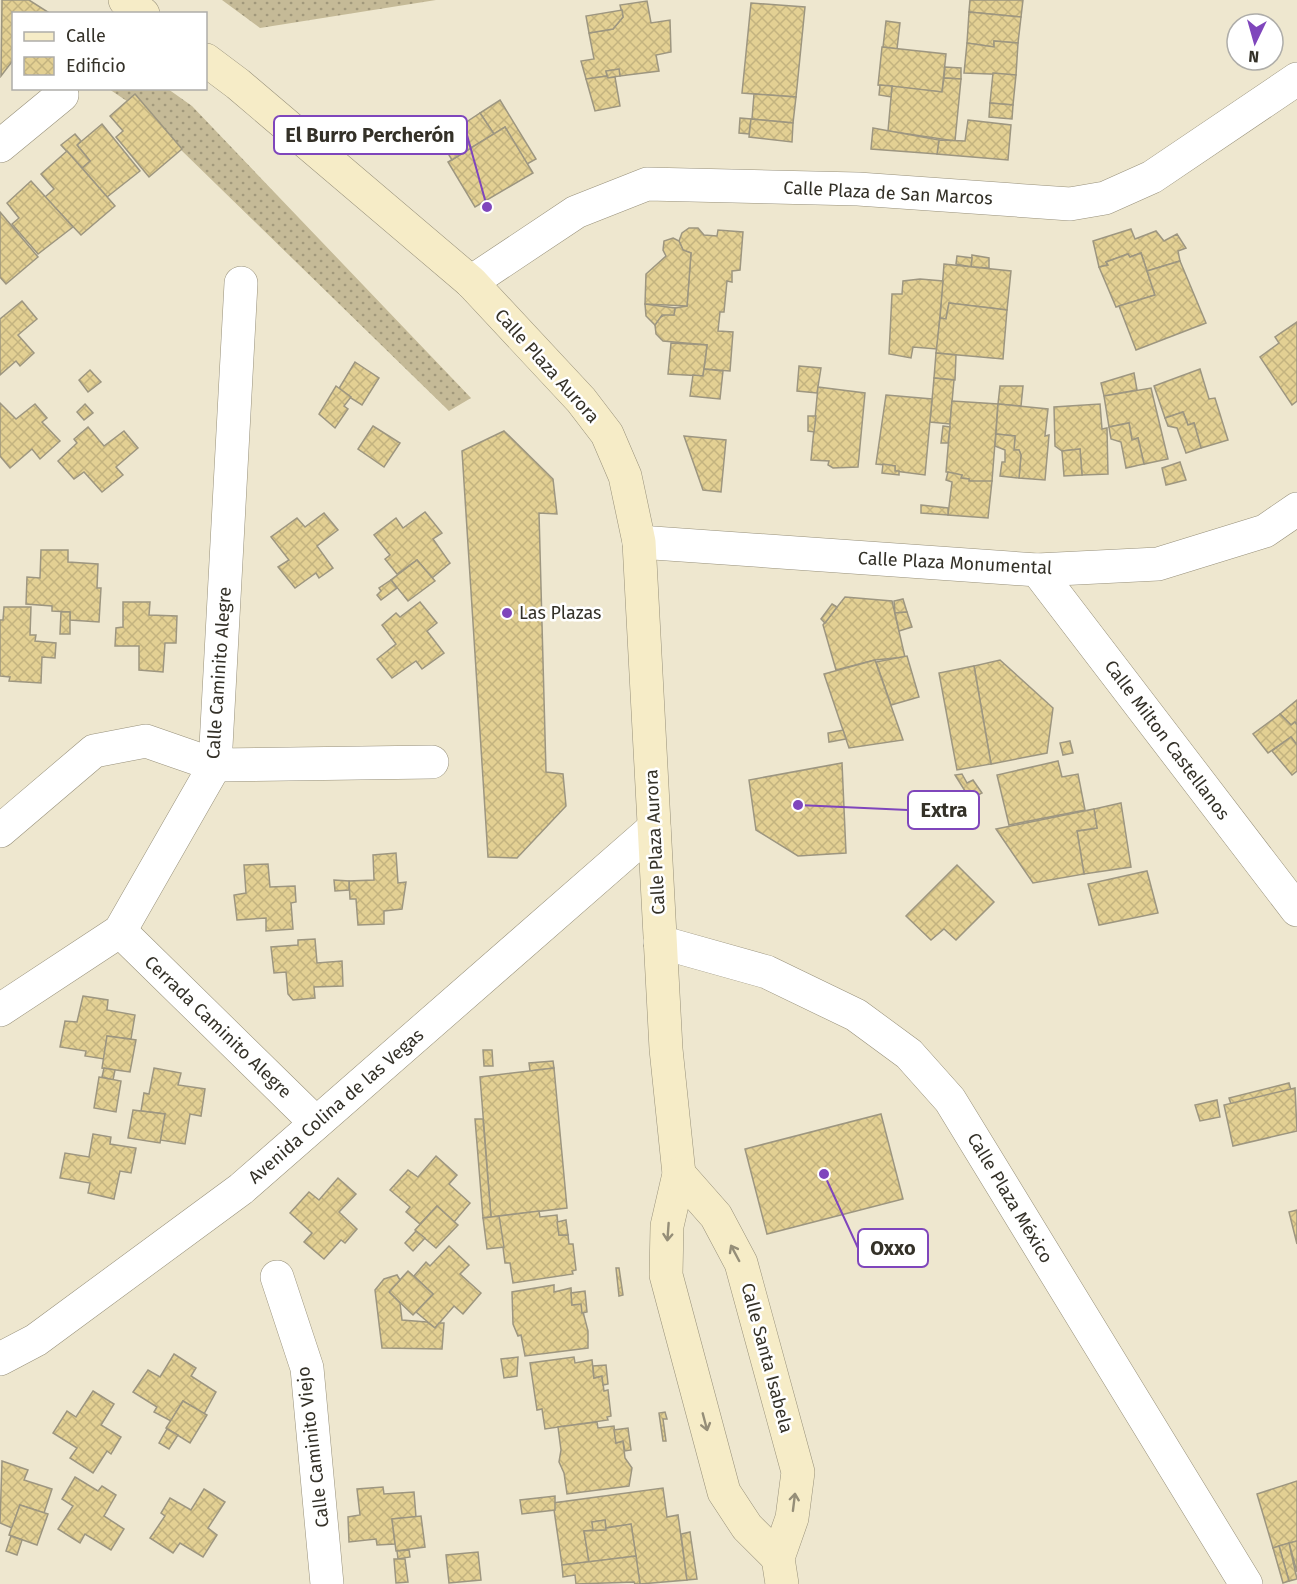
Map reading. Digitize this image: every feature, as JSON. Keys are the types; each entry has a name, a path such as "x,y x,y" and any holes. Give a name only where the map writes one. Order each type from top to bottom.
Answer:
{"main road":[{"path":"124,0 140,12"},
{"name":"Calle Plaza Aurora","path":"207,61 238,84 471,282 582,400 607,434 625,476 639,542 660,942"},
{"name":"Calle Santa Isabela","path":"660,942 671,1116 679,1174 667,1226 666,1275 724,1492 780,1571"},
{"name":"Calle Santa Isabela","path":"679,1174 716,1216 741,1263 798,1472 792,1518 780,1571"}],"street":[{"name":"Calle Plaza de San Marcos","path":"471,282 576,212 647,184 858,189 1070,204 1105,198 1152,177 1277,89 1297,79"},
{"path":"0,146 62,95"},
{"name":"Calle Caminito Alegre","path":"0,1010 120,931 215,765 242,283"},
{"name":"Calle Plaza Monumental","path":"639,542 1037,570 1158,564 1265,531 1297,509"},
{"name":"Calle Milton Castellanos","path":"1037,570 1297,910"},
{"path":"0,831 94,751 146,741 215,765 432,762"},
{"name":"Avenida Colina de las Vegas","path":"0,1359 36,1340 241,1189 654,828"},
{"name":"Cerrada Caminito Alegre","path":"120,931 316,1123"},
{"name":"Calle Plaza México","path":"660,942 767,972 856,1015 909,1054 950,1100 1246,1584"},
{"name":"Calle Caminito Viejo","path":"277,1277 307,1368 327,1584"}],"shaded area":[{"path":"222,0 436,0 260,28"},
{"path":"110,90 169,90 192,106 471,398 449,411 140,110"}],"building":[{"path":"2,0 29,0 48,12 12,12 12,62 1,76"},
{"path":"970,0 1023,0 1021,17 969,12"},
{"path":"647,1 651,23 670,20 671,52 656,55 659,71 620,76 619,69 606,71 607,76 586,79 581,61 594,59 589,33 613,29 623,17 620,5"},
{"path":"751,3 805,7 796,97 742,93"},
{"path":"622,10 623,17 613,29 589,33 586,16"},
{"path":"969,12 1021,17 1018,43 994,41 994,47 967,43"},
{"path":"886,21 900,23 897,49 883,47"},
{"path":"994,41 1018,43 1016,75 964,73 967,43 994,47"},
{"path":"882,47 946,54 942,92 878,85"},
{"path":"945,67 961,68 961,79 944,78"},
{"path":"619,69 620,76 608,78 606,71"},
{"path":"993,73 1016,75 1013,105 990,103"},
{"path":"607,76 608,78 615,77 620,106 595,111 586,79"},
{"path":"944,78 961,79 955,141 888,131 892,86 942,92"},
{"path":"880,85 892,86 891,97 879,95"},
{"path":"135,94 182,149 149,177 116,137 123,131 110,116"},
{"path":"754,94 796,97 793,123 752,119"},
{"path":"500,100 536,159 527,164 505,127 494,134 480,113"},
{"path":"990,103 1013,105 1012,119 989,117"},
{"path":"480,113 494,134 471,148 459,127"},
{"path":"740,118 751,119 749,134 739,133"},
{"path":"751,119 793,123 792,142 749,137"},
{"path":"968,120 1011,125 1008,160 937,154 939,140 965,141"},
{"path":"102,124 140,171 107,197 82,168 90,161 77,145"},
{"path":"505,127 533,173 475,207 448,162"},
{"path":"873,128 939,140 937,154 871,149"},
{"path":"461,131 471,148 452,160 441,142"},
{"path":"75,134 81,141 77,145 90,161 82,168 61,145"},
{"path":"67,151 115,206 81,235 45,197 54,189 41,174"},
{"path":"31,181 73,227 38,254 12,224 19,218 7,203"},
{"path":"0,212 38,257 6,284 0,277"},
{"path":"689,228 698,228 704,235 717,236 718,230 743,232 740,270 732,271 732,282 727,281 724,312 720,312 718,331 733,332 730,371 704,369 707,345 663,341 656,334 655,325 659,318 666,314 674,315 675,308 687,306 691,253 683,250 679,241 682,233"},
{"path":"1131,229 1135,239 1156,231 1164,241 1177,234 1186,248 1178,251 1180,261 1147,271 1141,253 1130,257 1128,254 1106,262 1108,265 1099,267 1093,241"},
{"path":"673,238 679,241 683,250 691,253 687,306 645,304 646,274 666,256 663,250 664,241"},
{"path":"1141,253 1155,295 1116,307 1099,267 1108,265 1106,262 1128,254 1130,257"},
{"path":"972,255 989,258 989,268 971,267"},
{"path":"957,256 972,258 971,267 956,264"},
{"path":"1180,261 1206,323 1136,350 1119,306 1155,295 1147,271"},
{"path":"944,264 1011,271 1007,310 949,303 946,319 940,318"},
{"path":"920,279 943,281 937,349 913,347 911,358 889,354 892,294 902,294 903,281"},
{"path":"22,301 37,319 18,335 34,353 20,366 16,361 0,375 0,319"},
{"path":"949,303 1007,310 1003,359 936,353 940,318 946,319"},
{"path":"645,304 675,308 674,315 662,315 655,325 646,316"},
{"path":"1297,322 1297,401 1292,405 1260,357 1279,343 1275,337"},
{"path":"671,343 707,345 703,376 668,374"},
{"path":"936,353 956,355 955,380 934,378"},
{"path":"355,362 379,378 362,405 338,390"},
{"path":"799,366 821,368 817,393 797,391"},
{"path":"704,369 723,371 720,399 690,396 693,375 703,376"},
{"path":"1200,369 1209,399 1215,398 1228,440 1201,448 1194,423 1188,425 1183,412 1165,418 1154,386"},
{"path":"90,370 101,382 88,392 79,380"},
{"path":"1134,373 1137,390 1104,396 1101,383"},
{"path":"934,378 954,380 950,424 930,422"},
{"path":"336,386 351,397 344,406 348,409 335,428 319,414"},
{"path":"1000,386 1023,386 1021,406 998,404"},
{"path":"818,387 865,393 858,467 833,468 828,465 829,461 811,460"},
{"path":"1151,388 1168,459 1144,464 1138,438 1132,440 1129,423 1109,427 1104,396"},
{"path":"886,395 932,399 925,475 895,471 895,466 876,464"},
{"path":"952,401 998,404 992,481 988,483 969,481 969,479 961,478 962,475 946,472"},
{"path":"0,403 16,419 35,404 47,418 42,422 60,441 40,459 32,449 10,468 0,456"},
{"path":"85,404 93,413 84,420 77,412"},
{"path":"998,404 1048,409 1045,436 1049,435 1045,480 1019,478 1021,455 1019,450 1014,450 1015,436 996,434"},
{"path":"1100,404 1102,429 1107,428 1108,474 1082,475 1080,449 1062,451 1055,446 1054,407"},
{"path":"1183,412 1188,425 1194,423 1201,448 1186,453 1177,428 1168,426 1165,418"},
{"path":"808,416 816,416 814,432 808,431"},
{"path":"1129,423 1132,440 1138,438 1144,464 1126,468 1121,442 1111,439 1109,427"},
{"path":"373,426 400,443 384,467 358,449"},
{"path":"943,426 950,427 948,443 941,443"},
{"path":"88,427 104,446 124,431 138,448 116,467 123,475 102,492 84,472 74,479 58,461 77,443 74,439"},
{"name":"Las Plazas","path":"504,431 553,479 557,514 539,513 546,772 563,774 566,806 517,858 488,857 462,451"},
{"path":"996,434 1015,436 1014,450 1019,450 1021,455 1019,478 1000,476 1002,462 1005,462 1005,450 995,446"},
{"path":"684,436 726,440 721,492 703,490"},
{"path":"1080,449 1082,475 1064,476 1062,451"},
{"path":"1180,462 1186,480 1166,485 1162,468"},
{"path":"883,464 895,466 895,471 899,471 899,475 882,473"},
{"path":"948,472 962,475 961,478 969,479 969,481 992,481 988,518 948,515 952,482 946,480"},
{"path":"921,505 948,508 948,515 921,513"},
{"path":"425,512 442,533 433,539 450,563 432,578 417,560 397,574 385,559 390,555 374,535 396,518 403,528"},
{"path":"324,513 338,530 317,546 333,568 319,578 316,573 295,588 278,567 289,560 271,537 297,518 305,527"},
{"path":"41,550 68,550 68,562 98,564 97,588 101,588 99,622 70,620 70,612 52,611 52,606 26,604 27,577 40,578"},
{"path":"417,560 435,581 408,601 391,580"},
{"path":"391,580 397,588 381,600 377,595 381,591 379,588"},
{"path":"845,597 892,601 905,657 875,660 836,670 823,625"},
{"path":"903,599 907,612 895,613 894,601"},
{"path":"123,602 150,602 149,615 177,616 176,643 165,643 163,672 139,670 139,646 115,646 116,628 123,627"},
{"path":"420,602 437,623 427,631 444,653 422,669 416,661 392,678 377,659 396,644 382,625 396,613 400,617"},
{"path":"832,604 837,607 825,623 821,619"},
{"path":"4,607 31,607 30,635 36,635 35,641 56,643 55,658 42,657 41,683 9,681 10,677 0,676 0,620 3,620"},
{"path":"61,612 70,612 70,634 60,634"},
{"path":"907,612 912,627 899,631 895,613"},
{"path":"907,656 919,697 891,705 876,662"},
{"path":"875,660 903,740 849,748 824,674"},
{"path":"1000,660 1053,708 1047,753 991,764 974,666"},
{"path":"974,666 991,764 957,770 939,673"},
{"path":"1297,700 1297,725 1295,722 1291,725 1280,714"},
{"path":"1280,714 1291,725 1295,722 1297,725 1297,745 1291,737 1268,753 1253,734"},
{"path":"843,730 846,739 829,742 828,733"},
{"path":"1291,737 1297,745 1297,771 1292,775 1272,751"},
{"path":"1070,741 1073,753 1063,755 1060,743"},
{"path":"1058,761 1062,777 1078,774 1085,810 1009,825 997,775"},
{"path":"842,763 846,853 798,856 756,830 749,780"},
{"path":"962,774 967,783 973,780 982,793 970,799 955,775"},
{"path":"1121,803 1131,867 1084,874 1077,831 1097,828 1094,809"},
{"path":"1094,809 1097,828 1077,831 1084,874 1033,883 996,829"},
{"path":"396,853 398,883 406,882 402,909 384,911 384,924 358,925 356,899 350,899 349,881 374,880 373,855"},
{"path":"268,864 270,887 295,886 296,902 291,903 293,929 266,931 266,918 237,920 234,895 246,893 244,865"},
{"path":"957,865 994,902 956,940 944,929 931,940 906,916"},
{"path":"1147,871 1158,913 1099,925 1088,884"},
{"path":"334,880 349,881 349,890 335,891"},
{"path":"315,939 317,963 342,961 343,986 314,987 315,998 293,1000 288,994 286,972 274,973 271,947 298,945 298,940"},
{"path":"83,996 108,1000 107,1010 135,1015 131,1039 107,1036 104,1059 85,1056 86,1051 60,1047 65,1021 77,1022"},
{"path":"107,1036 136,1040 130,1072 102,1068"},
{"path":"483,1050 492,1050 493,1066 484,1066"},
{"path":"553,1061 554,1068 530,1071 529,1063"},
{"path":"104,1068 115,1070 113,1080 102,1077"},
{"path":"154,1068 181,1073 178,1085 205,1089 201,1116 190,1114 185,1144 160,1140 165,1114 141,1111 144,1093 149,1094"},
{"path":"554,1068 567,1208 491,1217 480,1077"},
{"path":"99,1077 121,1081 116,1112 94,1108"},
{"path":"1289,1083 1291,1090 1231,1104 1229,1098"},
{"path":"1295,1088 1297,1131 1233,1146 1224,1105"},
{"path":"1217,1100 1220,1117 1200,1121 1195,1105"},
{"path":"133,1110 165,1114 160,1143 128,1138"},
{"path":"881,1114 903,1199 767,1234 745,1149"},
{"path":"475,1119 483,1119 491,1217 483,1218"},
{"path":"93,1134 111,1137 110,1144 136,1148 131,1173 120,1171 114,1199 88,1193 90,1183 60,1178 65,1153 89,1157"},
{"path":"436,1156 457,1175 449,1184 470,1203 454,1222 437,1206 420,1224 406,1212 410,1207 390,1190 408,1170 418,1177"},
{"path":"338,1178 356,1194 339,1212 357,1229 345,1243 341,1240 324,1259 304,1242 312,1233 290,1213 309,1192 319,1200"},
{"path":"437,1206 458,1225 436,1248 415,1230"},
{"path":"1297,1210 1297,1244 1289,1212"},
{"path":"539,1211 540,1217 557,1215 559,1235 568,1235 569,1244 573,1244 576,1270 572,1271 573,1274 513,1283 510,1263 505,1263 499,1216"},
{"path":"499,1216 504,1247 487,1249 483,1218"},
{"path":"566,1220 568,1235 559,1235 557,1222"},
{"path":"416,1231 425,1238 413,1251 405,1243"},
{"path":"449,1246 469,1265 460,1274 481,1293 463,1314 454,1306 435,1328 416,1312 433,1294 414,1276 426,1262 430,1266"},
{"path":"616,1268 619,1268 623,1295 619,1296"},
{"path":"408,1271 433,1294 413,1315 389,1292"},
{"path":"397,1275 400,1280 389,1292 400,1303 402,1320 427,1322 435,1328 439,1323 444,1323 442,1349 382,1348 375,1290 384,1279"},
{"path":"554,1285 554,1292 571,1288 572,1305 581,1304 588,1331 588,1348 525,1356 521,1335 518,1336 513,1324 512,1292"},
{"path":"585,1291 587,1312 582,1313 581,1304 572,1305 571,1293"},
{"path":"174,1354 196,1368 191,1376 216,1392 204,1414 183,1401 171,1421 154,1412 157,1407 133,1392 148,1370 160,1377"},
{"path":"518,1357 517,1376 504,1378 501,1359"},
{"path":"574,1357 575,1363 592,1360 594,1378 602,1376 604,1391 608,1390 611,1416 607,1417 608,1420 545,1429 542,1409 537,1410 530,1363"},
{"path":"606,1365 608,1384 603,1385 602,1376 594,1378 593,1366"},
{"path":"93,1391 114,1404 101,1425 121,1437 111,1454 107,1451 93,1473 70,1458 77,1448 53,1433 67,1411 76,1417"},
{"path":"183,1401 207,1415 190,1443 166,1428"},
{"path":"665,1412 667,1419 663,1419 666,1441 663,1441 659,1413"},
{"path":"597,1422 598,1428 614,1426 616,1443 623,1441 625,1458 632,1468 629,1486 567,1494 564,1473 559,1462 561,1450 558,1427"},
{"path":"628,1428 631,1450 625,1451 623,1441 616,1443 614,1430"},
{"path":"167,1429 178,1435 169,1449 159,1443"},
{"path":"2,1461 28,1470 24,1480 52,1489 44,1513 20,1505 12,1528 0,1523"},
{"path":"75,1477 98,1491 102,1486 116,1495 104,1516 124,1529 111,1550 85,1534 80,1543 58,1529 73,1506 62,1499"},
{"path":"1297,1481 1297,1541 1273,1548 1257,1494"},
{"path":"383,1487 384,1494 414,1492 416,1517 392,1519 395,1544 377,1545 376,1539 349,1542 348,1517 360,1515 357,1489"},
{"path":"663,1488 667,1517 678,1515 687,1580 640,1584 631,1524 606,1528 605,1520 592,1522 594,1530 584,1531 589,1562 562,1565 553,1503"},
{"path":"204,1489 225,1502 208,1528 217,1535 203,1557 180,1543 173,1553 150,1538 165,1516 161,1513 170,1498 191,1510"},
{"path":"555,1496 555,1510 522,1514 520,1500"},
{"path":"20,1505 48,1514 37,1545 9,1535"},
{"path":"421,1516 425,1547 396,1551 392,1519"},
{"path":"605,1520 606,1530 593,1531 592,1522"},
{"path":"631,1524 636,1556 589,1562 584,1531 606,1530 606,1528"},
{"path":"690,1532 697,1579 687,1580 681,1534"},
{"path":"11,1536 22,1540 17,1555 6,1551"},
{"path":"1297,1541 1297,1572 1289,1543"},
{"path":"1289,1543 1297,1579 1289,1581 1279,1546"},
{"path":"1279,1546 1289,1581 1283,1583 1273,1548"},
{"path":"409,1550 410,1557 398,1559 397,1551"},
{"path":"478,1552 481,1580 449,1583 446,1555"},
{"path":"636,1556 640,1584 634,1582 576,1584 575,1575 563,1577 562,1565"},
{"path":"394,1559 405,1559 408,1582 396,1583"}],"place":[{"name":"El Burro Percherón","path":"487,207"},
{"name":"Las Plazas","path":"507,613"},
{"name":"Extra","path":"798,805"},
{"name":"Oxxo","path":"824,1174"}]}
